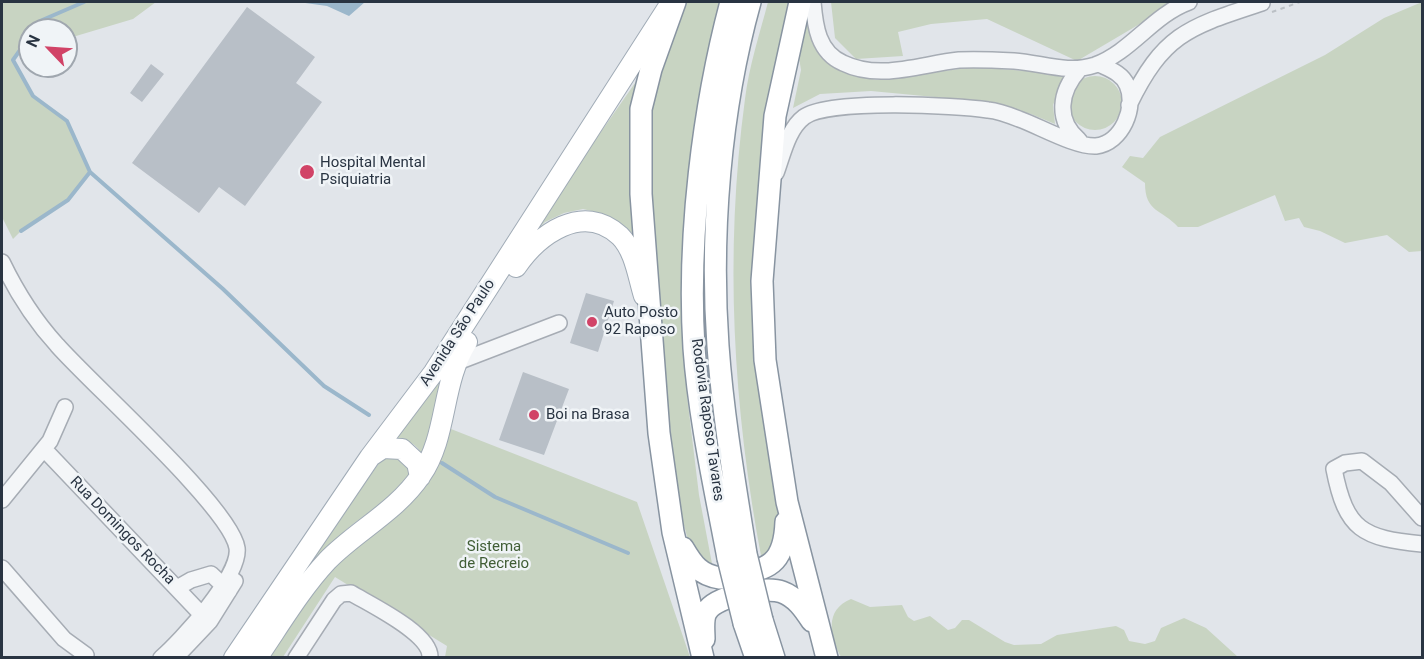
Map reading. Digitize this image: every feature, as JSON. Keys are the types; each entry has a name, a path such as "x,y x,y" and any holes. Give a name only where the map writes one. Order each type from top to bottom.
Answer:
{"highway":[{"path":"674,2 651,69 641,109 641,194 659,433 674,532 703,657"},
{"name":"Rodovia Raposo Tavares","path":"731,2 717,55 704,138 694,248 694,348 707,441 753,622 756,657"},
{"name":"Rodovia Raposo Tavares","path":"737,556 718,345 716,246 724,137 735,56 750,2"},
{"path":"800,2 775,116 762,281 765,360 787,502 827,657"},
{"path":"674,532 699,572 720,578 767,568 782,552 787,502"},
{"path":"703,657 704,616 713,604 726,598 769,589 781,591 793,598 818,629"},
{"name":"Rodovia Raposo Tavares","path":"753,622 774,657"}],"main road":[{"name":"Avenida São Paulo","path":"234,657 370,457 434,372 674,2"},
{"name":"Avenida São Paulo","path":"257,657 326,562 356,534 382,516 420,477 431,459 455,363 490,305 529,249 548,233 572,224 597,224 620,237 633,260 650,316"},
{"path":"370,457 383,448 402,449 417,463 420,477"}],"street":[{"path":"813,2 816,32 829,54 857,69 889,71 960,60 1016,61 1079,70 1099,64 1173,8 1189,2"},
{"path":"768,192 793,129 809,114 831,107 958,107 991,110 1084,145 1102,145 1112,140 1123,127 1129,105 1144,73 1181,33 1255,4"},
{"path":"1099,64 1127,84 1129,105"},
{"path":"1079,70 1064,93 1062,106 1069,132 1084,145"},
{"path":"2,262 30,313 58,347 208,500 230,530 237,548 226,588 210,621 175,657"},
{"path":"455,363 559,323"},
{"path":"2,500 44,449 65,407"},
{"name":"Rua Domingos Rocha","path":"44,449 200,614"},
{"path":"1422,519 1391,483 1362,461 1345,463 1334,469 1340,500 1358,528 1382,540 1422,544"},
{"path":"2,568 64,639 86,656"},
{"path":"177,588 207,574 226,588"},
{"path":"160,657 226,588"},
{"path":"296,657 334,600 341,594 351,593 423,638 431,650 430,657"},
{"path":"175,657 201,623 203,619 200,614"}],"green space":[{"path":"2,2 156,2 133,19 78,35 78,18 18,18 18,53 13,60 18,69 18,78 23,78 33,96 67,121 90,172 68,200 21,231 13,239 2,217"},
{"path":"687,2 723,2 685,269 687,396 699,495 713,569 703,566 688,540 679,507 657,308 648,120 656,80"},
{"path":"768,2 793,2 757,357 765,435 782,535 762,561 752,504 738,388 734,273 735,215 745,99"},
{"path":"806,2 831,64 853,75 877,80 974,67 1066,74 1053,105 1055,124 1031,114 977,101 871,91 820,94 793,108 801,70 796,39"},
{"path":"831,2 1177,2 1077,61 987,19 931,24 898,32 903,56 856,59 835,38"},
{"path":"1422,2 1422,251 1409,252 1387,235 1345,243 1320,231 1304,227 1299,218 1285,221 1275,195 1198,227 1178,227 1151,205 1145,183 1122,167 1130,156 1143,158 1160,137 1325,55 1384,18"},
{"path":"642,73 640,247 632,233 600,213 583,209 564,213 545,222 528,239 470,323 423,457 417,447 409,442 387,439"},
{"path":"1090,76 1100,76 1110,80 1118,88 1122,103 1118,118 1110,126 1100,130 1090,130 1080,126 1072,118 1068,108 1068,98 1072,88 1080,80"},
{"name":"Sistema de Recreio","path":"451,429 637,502 690,657 445,657 447,646 335,577 283,657 264,658 333,563 431,471"},
{"path":"384,456 404,456 410,473 404,483 388,499 342,534 306,578 252,657 241,658"},
{"path":"851,599 870,607 902,605 908,617 914,621 930,616 948,630 955,628 962,620 969,620 1014,645 1041,644 1057,635 1116,626 1124,630 1129,641 1145,644 1155,641 1161,628 1184,618 1206,628 1238,657 841,657 832,632 833,617 842,604"}],"water":[{"path":"298,2 365,2 349,16 327,6"}],"building":[{"path":"247,7 315,57 296,83 322,102 245,206 219,187 199,213 132,163"},
{"path":"151,64 164,74 142,102 130,93"},
{"name":"Auto Posto 92 Raposo","path":"586,293 614,301 598,352 570,343"},
{"name":"Boi na Brasa","path":"523,372 569,389 544,455 499,440"}],"waterway":[{"path":"47,18 84,2"},
{"path":"18,53 13,60 18,69"},
{"path":"21,231 68,200 90,172 67,121 33,96 23,78"},
{"path":"90,172 223,289 324,386 369,415"},
{"path":"442,463 495,497 628,553"}],"place":[{"name":"Hospital Mental Psiquiatria","path":"307,172"},
{"name":"Auto Posto 92 Raposo","path":"592,322"},
{"name":"Boi na Brasa","path":"534,415"}]}
